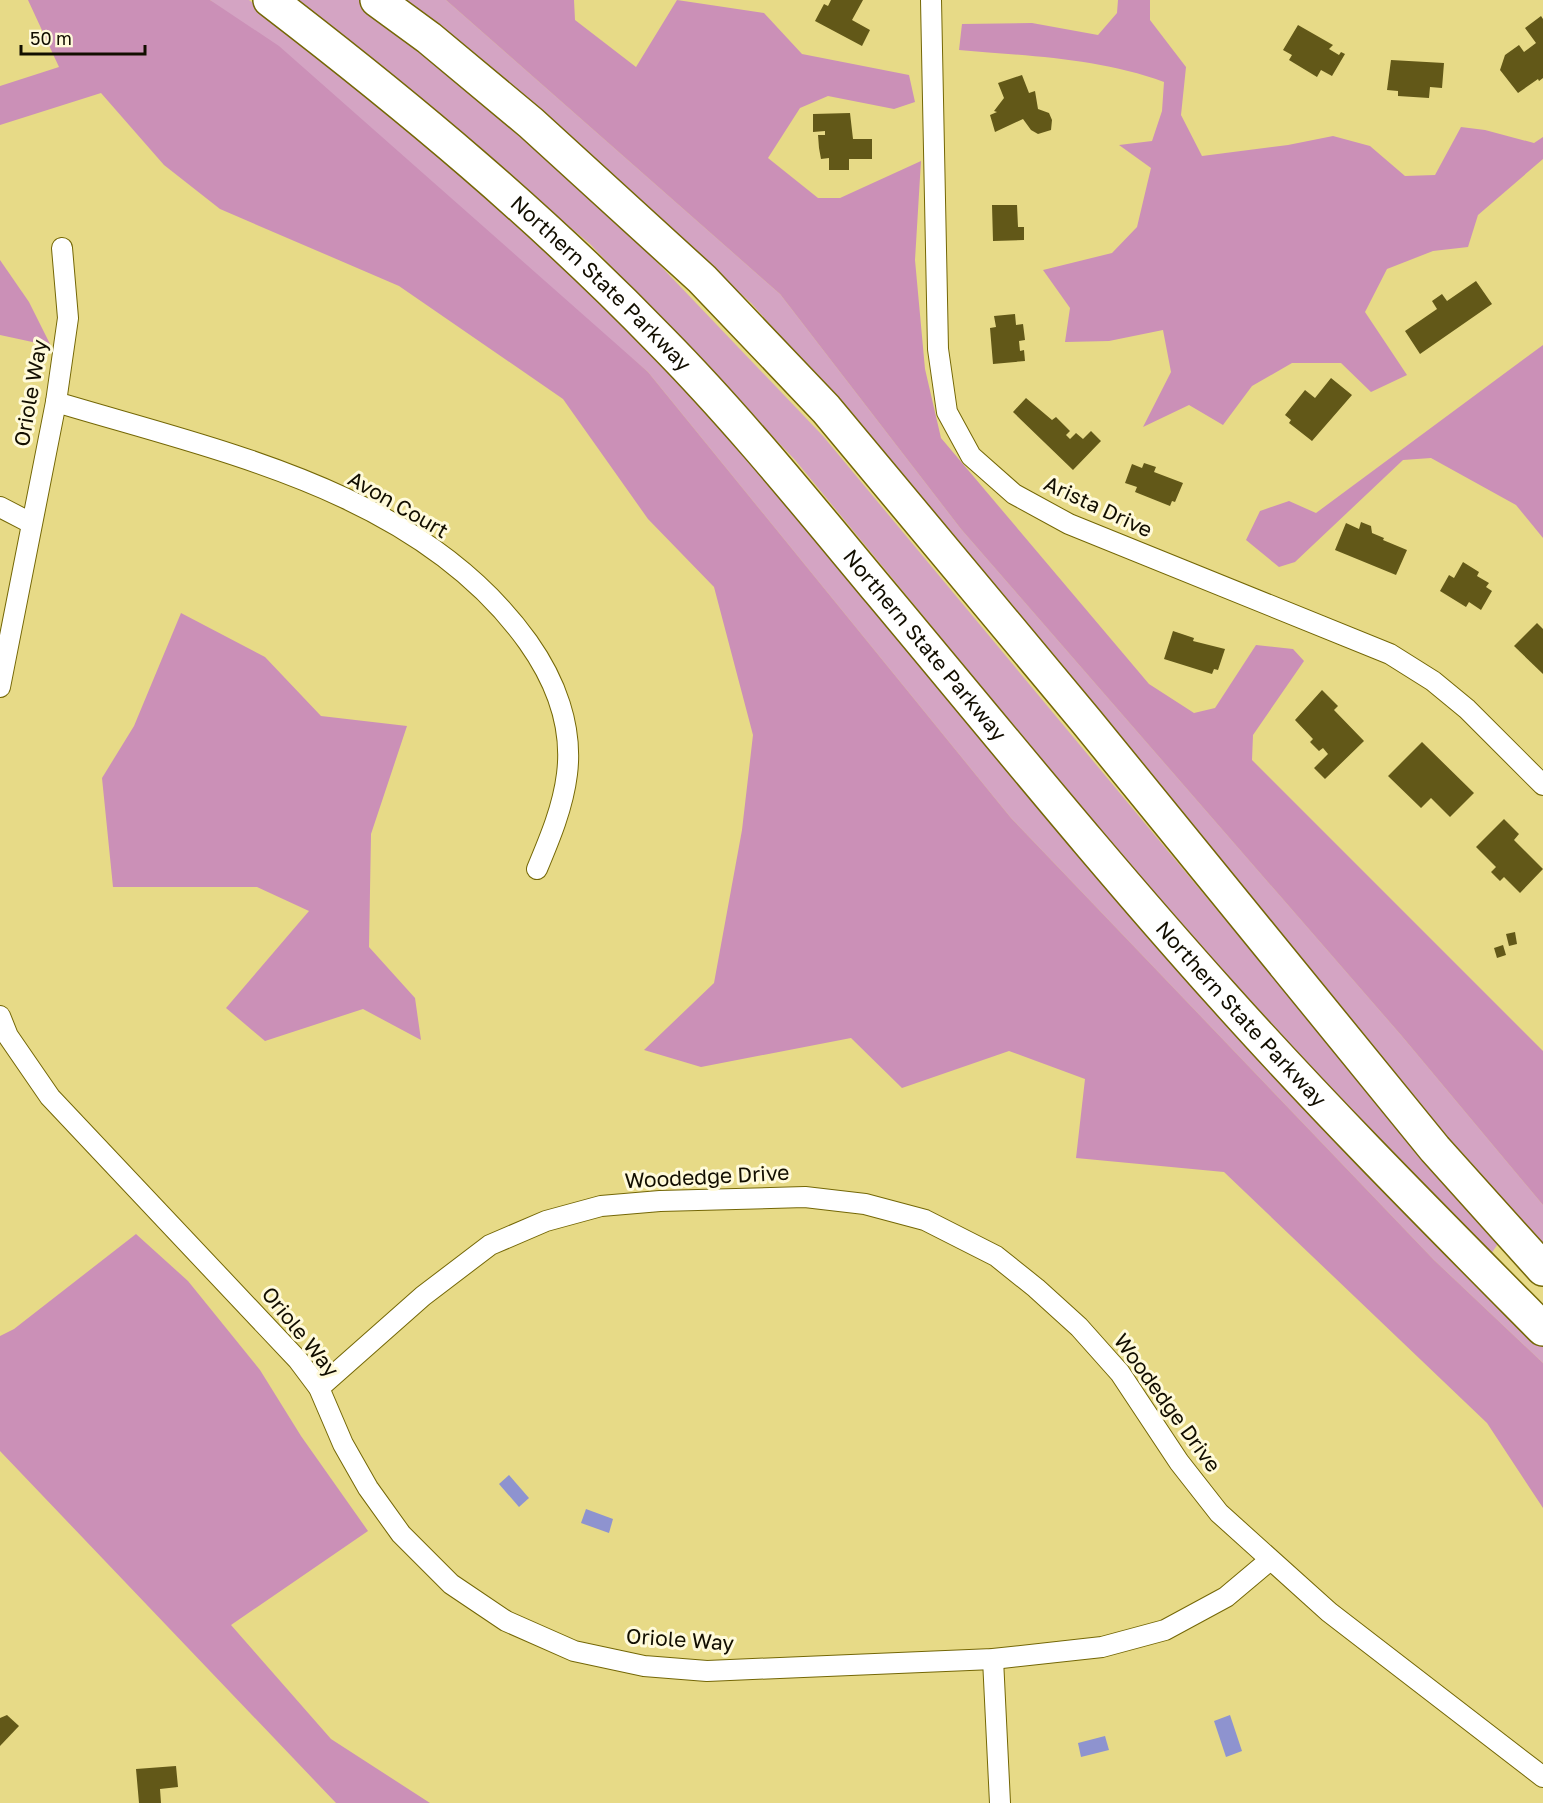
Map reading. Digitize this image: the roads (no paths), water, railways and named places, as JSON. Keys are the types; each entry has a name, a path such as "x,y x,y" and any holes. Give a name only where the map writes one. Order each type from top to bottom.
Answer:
{"highway":[{"name":"Northern State Parkway","path":"270,0 391,93 531,214 663,342 777,468 1062,810 1222,995 1395,1181 1543,1329"},
{"path":"377,0 429,38 531,123 702,279 826,409 1095,732 1435,1149 1543,1269"}],"street":[{"name":"Arista Drive","path":"931,0 938,349 947,411 971,456 1014,494 1069,525 1389,654 1433,681 1467,709 1543,784"},
{"name":"Oriole Way","path":"0,687 56,402 68,318 62,248"},
{"name":"Avon Court","path":"56,402 220,450 305,482 391,523 429,546 473,582 514,624 548,670 564,718 568,772 561,810 537,869"},
{"path":"0,507 31,523"},
{"name":"Oriole Way","path":"0,1016 4,1040 50,1097 298,1360 319,1388 343,1444 368,1488 401,1534 451,1584 506,1621 574,1651 644,1666 706,1671 993,1659 1102,1647 1166,1630 1226,1598 1270,1560"},
{"name":"Woodedge Drive","path":"319,1388 423,1296 490,1245 546,1221 601,1206 805,1197 865,1204 925,1220 996,1256 1080,1327 1120,1373 1179,1462 1219,1513 1329,1612 1543,1777"},
{"path":"993,1659 1000,1803"}],"water":[{"path":"509,1475 529,1498 519,1507 499,1484"},
{"path":"586,1509 613,1519 609,1533 581,1523"},
{"path":"1230,1715 1242,1751 1226,1757 1214,1721"},
{"path":"1105,1736 1109,1750 1081,1757 1078,1743"}]}
